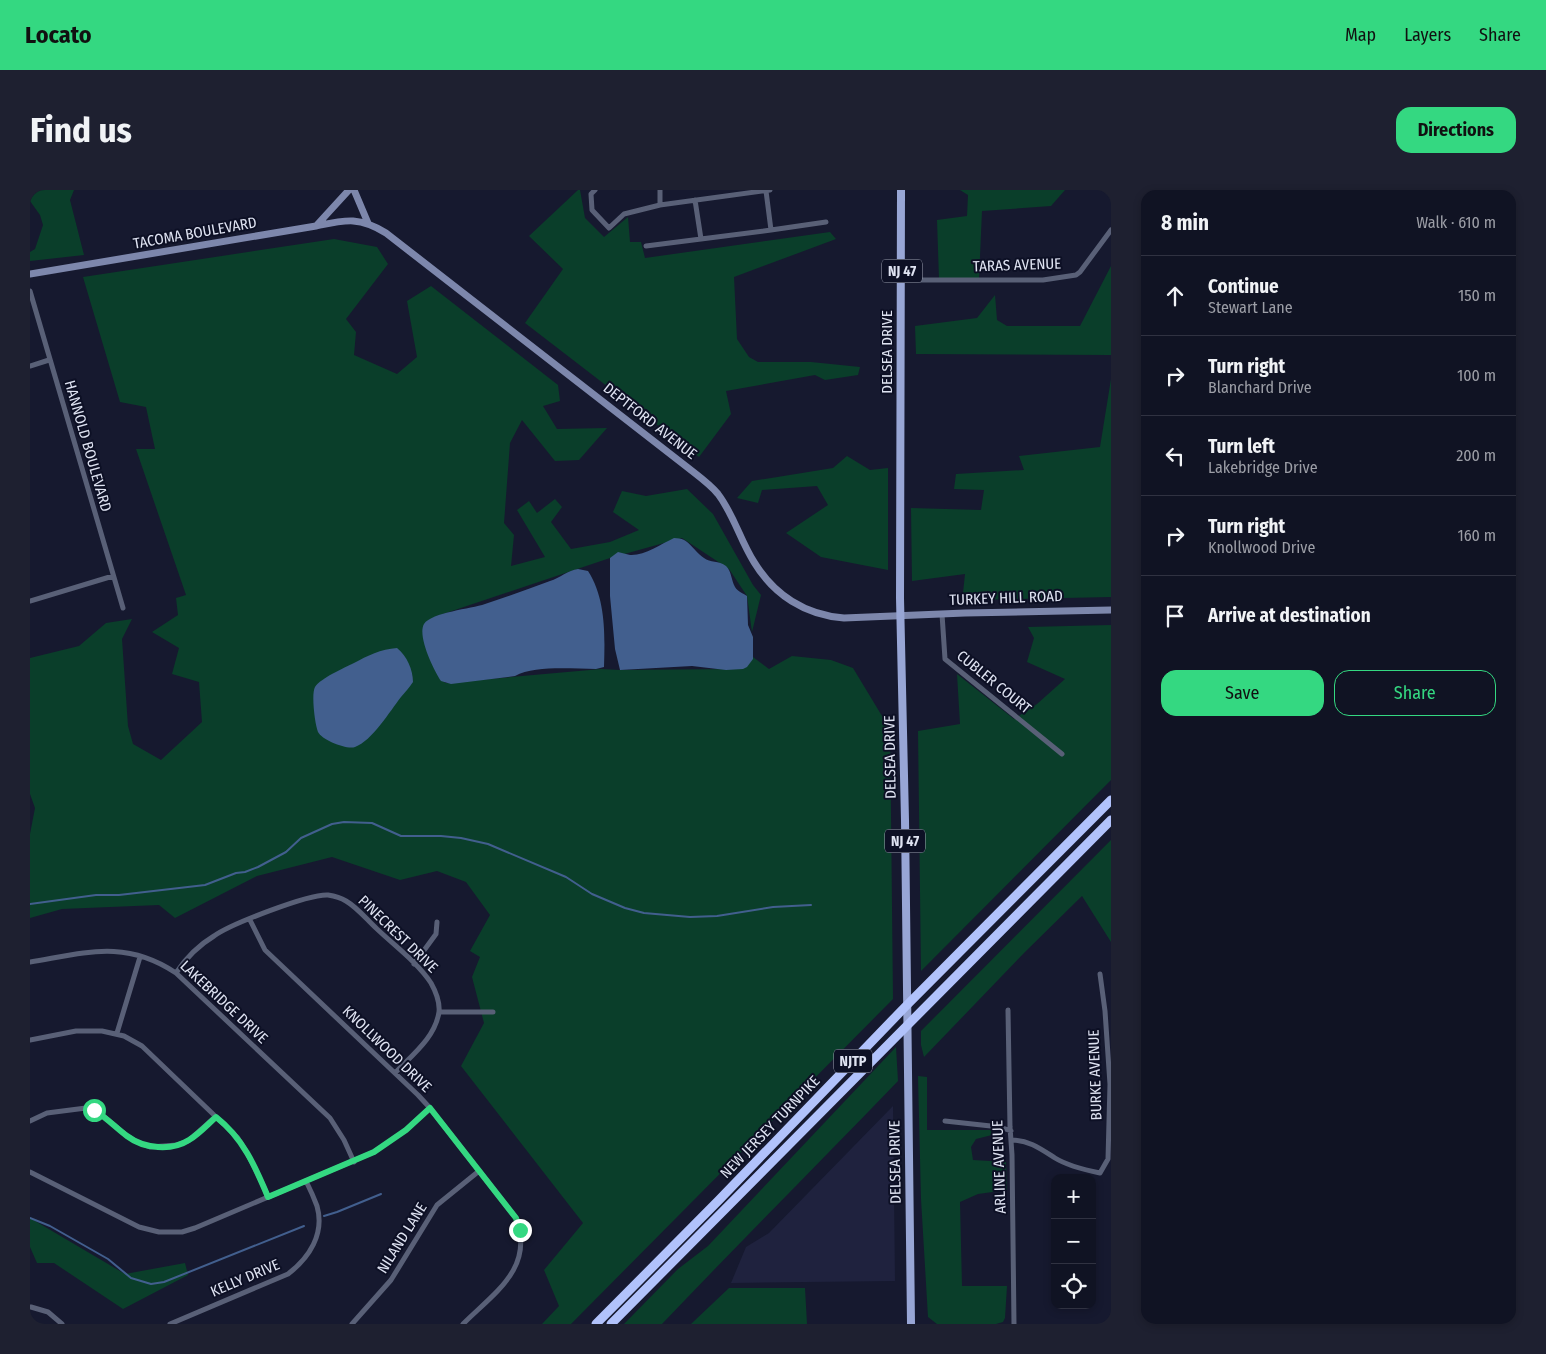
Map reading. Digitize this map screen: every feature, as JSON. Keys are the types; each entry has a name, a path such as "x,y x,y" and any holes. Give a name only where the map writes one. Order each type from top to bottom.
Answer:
{"highway":[{"name":"NEW JERSEY TURNPIKE","path":"596,1324 719,1200 905,1007 1111,800"},
{"name":"NEW JERSEY TURNPIKE","path":"611,1324 1111,820"}],"main road":[{"name":"DELSEA DRIVE","path":"901,190 901,616 911,1324"}],"street":[{"path":"316,226 350,190"},
{"path":"354,190 368,223"},
{"path":"595,190 591,194 592,210 609,228 624,214 660,205 733,192 770,190"},
{"path":"660,190 660,205"},
{"path":"766,191 771,230"},
{"path":"695,200 701,239"},
{"name":"DEPTFORD AVENUE","path":"316,226 357,221 368,223 391,237 687,467 718,493 754,562 768,581 784,596 800,607 827,617 901,616"},
{"path":"646,246 826,222"},
{"name":"TACOMA BOULEVARD","path":"30,274 316,226"},
{"name":"TARAS AVENUE","path":"902,280 1043,280 1076,274 1080,272 1111,230"},
{"name":"HANNOLD BOULEVARD","path":"30,291 112,576 123,608"},
{"path":"30,366 49,360"},
{"path":"30,601 112,576"},
{"name":"TURKEY HILL ROAD","path":"901,616 1111,610"},
{"name":"CUBLER COURT","path":"942,614 944,659 1062,754"},
{"name":"PINECREST DRIVE","path":"176,973 189,956 224,930 307,898 329,895 352,905 430,981 436,992 439,1012"},
{"name":"KNOLLWOOD DRIVE","path":"250,920 265,950 430,1108 516,1218 520,1230 520,1256 516,1267 511,1276 463,1324"},
{"path":"414,964 436,934 437,922"},
{"name":"LAKEBRIDGE DRIVE","path":"30,962 102,950 128,953 160,963 176,973 330,1118 344,1140 354,1162"},
{"path":"117,1033 140,957"},
{"name":"BURKE AVENUE","path":"1012,1140 1034,1145 1055,1158 1100,1173 1108,1159 1110,1084 1105,1011 1100,974"},
{"name":"ARLINE AVENUE","path":"1008,1010 1012,1140 1014,1324"},
{"path":"395,1073 428,1038 435,1026 439,1012 493,1012"},
{"path":"30,1040 76,1031 102,1031 117,1033 142,1046 225,1125 247,1152 268,1197"},
{"path":"30,1121 47,1113 86,1108 102,1115 137,1142 150,1147 177,1145 188,1141 216,1117"},
{"path":"30,1172 128,1222 150,1231 182,1232 354,1162 383,1146 406,1130 430,1108"},
{"path":"945,1121 1000,1127 1011,1131"},
{"name":"NILAND LANE","path":"352,1324 391,1280 437,1205 479,1171"},
{"name":"KELLY DRIVE","path":"170,1324 278,1279 288,1274 300,1264 314,1246 318,1222 318,1208 306,1181"},
{"path":"31,1307 48,1312 62,1324"}],"shaded area":[{"path":"674,538 687,542 706,560 726,566 735,587 747,596 748,625 753,637 753,659 747,667 726,670 692,666 620,670 615,649 610,596 610,558 618,552 630,555 641,554"},
{"path":"578,569 588,571 598,593 603,617 604,667 596,669 533,670 515,676 451,684 441,681 434,670 424,645 422,629 428,620 443,614 501,599 554,580"},
{"path":"397,648 409,664 413,682 368,739 351,748 335,744 320,735 313,702 315,687 333,673 369,655"},
{"path":"893,1106 895,1281 731,1283 746,1247 769,1233"}],"green space":[{"path":"30,190 74,190 70,200 84,255 30,261 30,252 35,249 43,225 40,215 30,201"},
{"path":"580,190 585,218 604,237 628,217 630,242 641,242 645,258 830,232 836,239 734,277 737,339 749,357 758,362 811,362 860,367 858,375 825,380 815,375 726,391 731,414 699,457 525,323 563,269 529,236"},
{"path":"960,190 1065,190 1051,206 982,211 979,279 939,279 937,220 967,216 968,195"},
{"path":"334,239 377,247 388,264 346,319 356,332 354,355 397,374 417,357 407,301 431,286 558,385 560,401 543,406 557,429 607,428 579,460 555,461 522,420 510,443 504,523 514,535 511,566 545,557 517,510 529,501 537,513 555,499 562,507 551,522 571,549 610,542 639,530 613,512 622,491 646,496 687,489 713,514 753,585 761,595 752,632 747,596 729,569 682,538 610,558 437,616 445,683 601,669 742,669 753,657 769,669 792,656 831,660 853,668 882,716 890,720 893,999 571,1324 542,1324 559,1306 544,1270 583,1223 461,1066 484,1023 472,977 480,957 470,951 490,915 466,882 437,871 400,880 332,857 257,876 175,918 159,905 62,909 30,918 30,834 35,808 30,794 30,658 79,646 106,623 132,619 122,639 128,726 133,744 161,760 202,722 199,682 172,674 179,648 152,632 178,615 176,598 186,595 136,449 155,449 146,407 120,402 83,277"},
{"path":"1111,266 1111,355 916,354 915,326 977,318 995,295 997,320 1007,326 1080,326"},
{"path":"1111,379 1111,597 968,600 963,593 965,574 912,581 911,508 981,510 984,490 954,489 956,474 1024,470 1019,456 1100,447"},
{"path":"847,456 870,470 888,468 888,570 821,557 786,533 828,505 817,486 762,490 758,503 737,498 752,481 833,468"},
{"path":"1111,625 1111,780 921,971 918,731 960,724 957,674 1014,719 1037,704 1065,679 1027,662 1034,638 1028,627"},
{"path":"1111,840 1111,942 1082,896 924,1057 921,1045 921,1031"},
{"path":"896,1047 898,1081 662,1324 624,1324 678,1269 708,1246"},
{"path":"918,1076 927,1077 927,1130 994,1130 992,1135 976,1139 971,1147 973,1160 1006,1162 1007,1190 978,1194 960,1202 962,1286 1007,1286 1005,1318 1003,1322 996,1324 937,1324 928,1317 921,1199"},
{"path":"30,1218 125,1274 185,1263 188,1275 123,1309 54,1263 37,1263 30,1247"},
{"path":"729,1288 805,1288 807,1324 691,1324"}],"waterway":[{"path":"30,904 96,895 119,895 205,885 258,867 286,852 301,838 332,824 344,822 372,823 401,836 441,836 488,844 566,877 592,894 625,908 644,913 690,917 717,916 773,907 811,905"},
{"path":"324,1216 381,1194"},
{"path":"30,1218 50,1226 108,1259 131,1278 151,1284 164,1282 304,1226"}],"route":[{"path":"94,1110 127,1136 150,1147 177,1145 188,1141 216,1117 236,1137 247,1152 268,1197 374,1152 406,1130 430,1108 516,1218 520,1230"}]}
